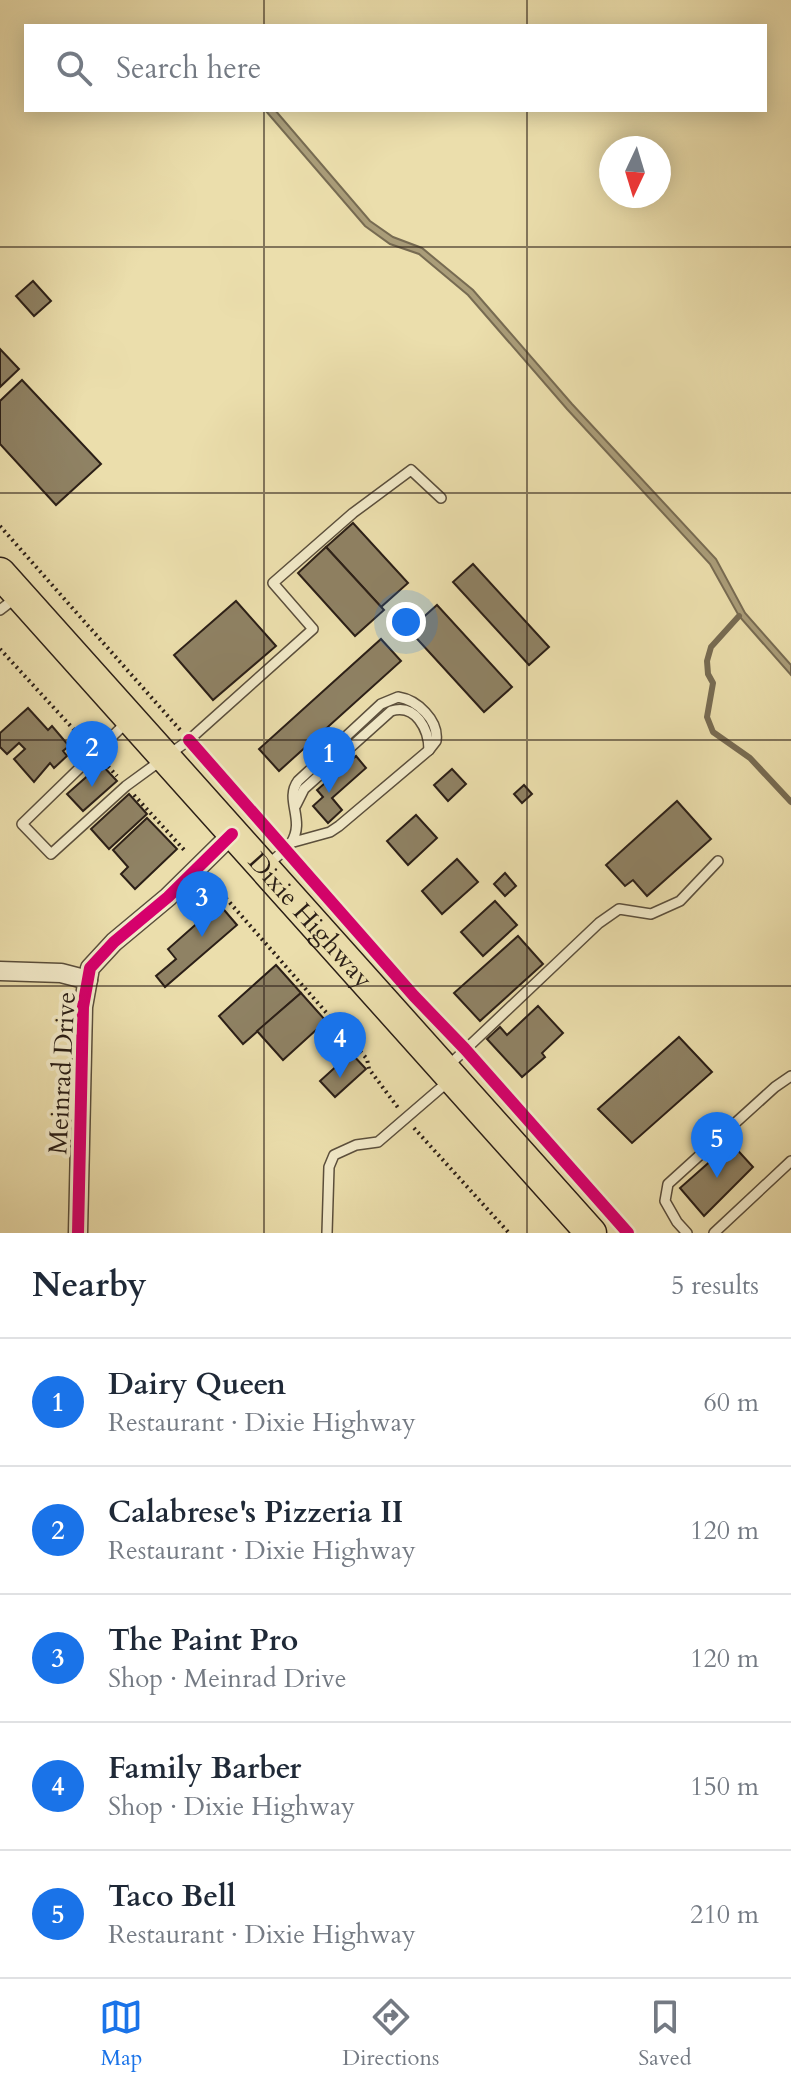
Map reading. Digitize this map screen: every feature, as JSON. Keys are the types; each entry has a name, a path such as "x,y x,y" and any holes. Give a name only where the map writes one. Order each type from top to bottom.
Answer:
{"main road":[{"name":"Dixie Highway","path":"7,592 131,718 177,748 232,834 591,1233"}],"street":[{"name":"Meinrad Drive","path":"78,1233 81,1045 83,1007 90,968 101,954 168,897 232,834"},
{"path":"0,971 61,973 88,980"}],"lane":[{"path":"131,718 22,824 51,854 126,786 177,748 313,629 273,583 353,513 411,470 441,498"},
{"path":"263,868 290,843 298,826 292,794 298,781 390,699 410,699 435,726 436,741 429,750 339,826 330,832 290,843"},
{"path":"327,1233 329,1167 334,1155 356,1145 378,1142 599,923 619,909 651,914 680,901 718,861"},
{"path":"687,1233 665,1201 672,1187 791,1077"},
{"path":"714,1233 791,1161"}],"path":[{"path":"0,526 177,748"},
{"path":"210,880 367,1059 369,1069 405,1117 509,1233"}],"shaded area":[{"path":"267,112 277,112 370,221 393,237 422,248 473,290 572,404 716,559 745,613 791,665 791,675 739,616 710,564 567,409 468,295 419,254 390,244 365,226"}],"building":[{"path":"33,281 51,301 34,316 16,296"},
{"path":"0,349 19,369 0,387"},
{"path":"22,380 101,464 56,505 0,444 0,401"},
{"path":"353,523 408,583 381,607 326,547"},
{"path":"326,547 384,610 355,636 298,573"},
{"path":"473,564 549,647 529,665 453,582"},
{"path":"236,601 276,646 213,700 174,655"},
{"path":"437,605 512,687 484,712 409,630"},
{"path":"381,639 401,661 279,771 259,749"},
{"path":"28,708 48,730 52,726 69,746 63,751 67,756 54,768 50,763 34,782 14,759 25,749 19,743 7,754 0,747 0,733"},
{"path":"356,756 366,768 332,798 342,810 328,823 313,806 323,797 317,790"},
{"path":"101,764 117,781 83,811 67,794"},
{"path":"452,769 466,784 448,801 434,785"},
{"path":"524,785 532,794 522,803 514,794"},
{"path":"129,794 147,814 109,849 91,829"},
{"path":"677,801 711,839 647,896 633,880 625,886 606,865"},
{"path":"416,815 437,838 408,865 387,841"},
{"path":"147,818 177,849 135,889 121,874 128,867 113,850"},
{"path":"457,859 478,882 442,914 422,891"},
{"path":"505,873 516,886 505,896 494,884"},
{"path":"495,901 517,925 483,956 461,932"},
{"path":"219,904 237,925 165,987 156,976 176,959 168,949"},
{"path":"518,936 543,964 480,1021 454,993"},
{"path":"276,965 301,993 243,1044 219,1016"},
{"path":"301,993 326,1021 283,1060 257,1031"},
{"path":"538,1006 563,1033 542,1053 545,1057 522,1077 487,1039 500,1027 507,1035"},
{"path":"679,1037 712,1072 632,1143 598,1109"},
{"path":"351,1053 366,1069 335,1097 320,1081"},
{"path":"731,1143 753,1167 704,1216 680,1188"}],"waterway":[{"path":"739,616 711,647 707,661 708,674 713,683 707,717 713,732 750,758 791,802"}],"cycle path":[{"path":"189,740 628,1233"},
{"path":"78,1233 83,1007 90,968 114,942 168,897 232,834"}],"place":[{"name":"Calabrese's Pizzeria II","path":"92,787"},
{"name":"Dairy Queen","path":"329,793"},
{"name":"The Paint Pro","path":"202,937"},
{"name":"Family Barber","path":"340,1078"},
{"name":"Taco Bell","path":"717,1178"}]}
